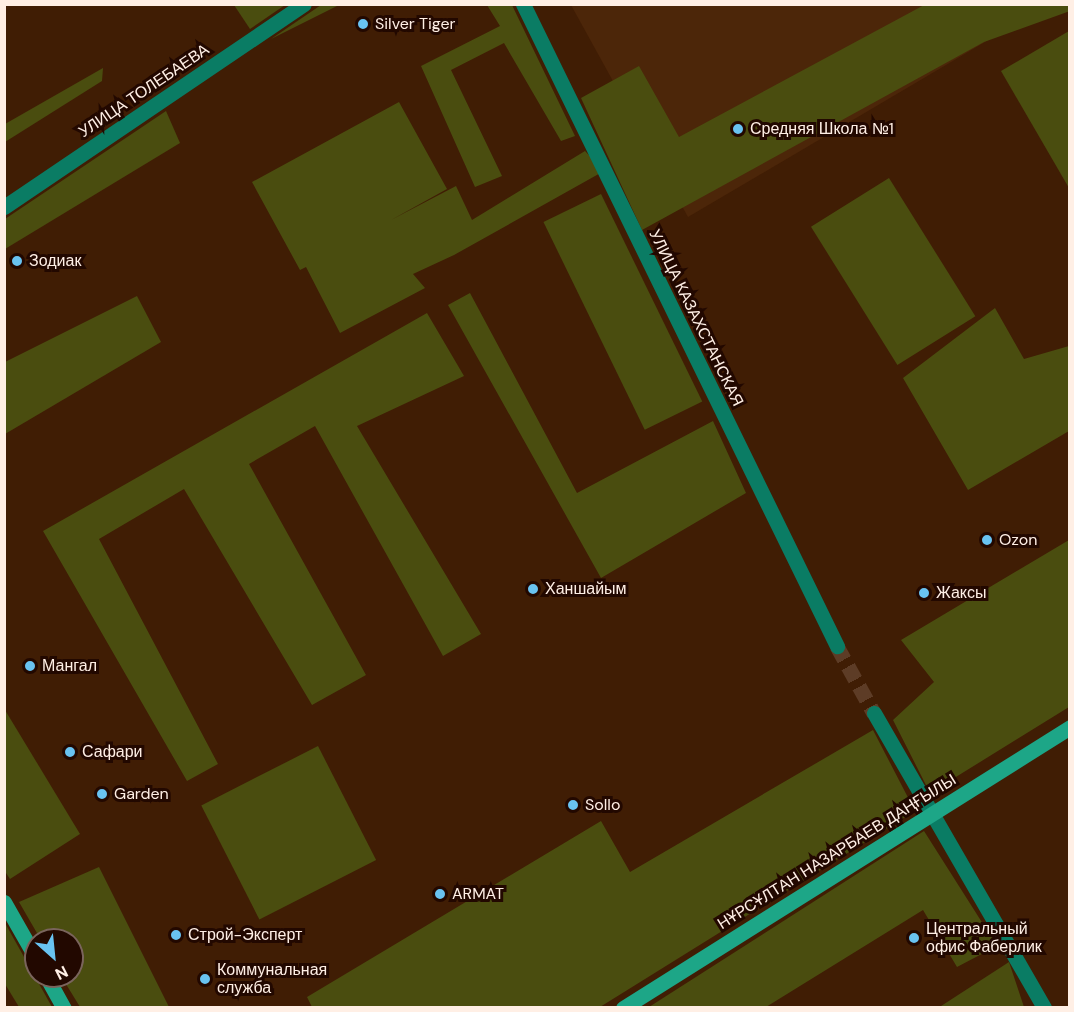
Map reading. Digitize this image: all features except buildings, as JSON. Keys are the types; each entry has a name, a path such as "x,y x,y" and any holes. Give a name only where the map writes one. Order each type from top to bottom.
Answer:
{"main road":[{"name":"НҰРСҰЛТАН НАЗАРБАЕВ ДАҢҒЫЛЫ","path":"623,1008 1070,727"},
{"path":"4,902 24,937"},
{"path":"53,988 64,1008"}],"street":[{"name":"УЛИЦА ТОЛЕБАЕВА","path":"4,207 304,4"},
{"name":"УЛИЦА КАЗАХСТАНСКАЯ","path":"523,4 837,646"},
{"path":"874,713 930,814 1044,1008"}],"shaded area":[{"path":"926,4 1069,4 1070,11 984,42 642,230 581,98 639,66 679,137"},
{"name":"Средняя Школа №1","path":"1032,4 1036,12 688,217 571,5"},
{"path":"234,5 285,5 250,29"},
{"path":"321,5 339,5 271,39"},
{"path":"487,5 512,5 575,136 561,141 504,43 451,70 502,176 475,187 421,66 500,26"},
{"path":"1069,31 1069,188 1001,71"},
{"path":"103,68 102,81 5,142 5,124"},
{"path":"399,102 447,189 391,220 456,186 472,220 585,151 604,171 454,255 413,274 425,288 340,333 306,267 300,270 252,182"},
{"path":"166,111 180,143 5,249 5,219"},
{"path":"889,178 975,316 897,365 811,227"},
{"path":"601,194 702,402 645,430 543,222"},
{"path":"470,293 577,493 713,421 746,493 601,578 448,305"},
{"path":"137,296 161,342 5,434 5,362"},
{"path":"995,308 1024,359 1069,346 1069,431 968,490 903,378"},
{"path":"427,313 464,376 357,426 481,634 443,656 315,426 249,464 366,675 312,705 184,489 99,539 218,764 187,781 43,531"},
{"path":"1069,540 1069,707 930,793 893,720 934,682 901,640"},
{"path":"5,710 80,834 10,879 4,870"},
{"path":"873,730 915,811 600,1007 312,1007 307,997 601,821 630,872"},
{"path":"318,746 376,860 259,920 201,805"},
{"path":"924,831 997,946 957,967 923,910 766,1007 649,1007"},
{"path":"99,867 169,1007 80,1007 68,988 84,988 84,928 34,928 19,902"},
{"path":"5,923 24,957 24,988 41,988 52,1007 19,1007 5,984"},
{"path":"1009,962 1024,1007 938,1008"}],"tunnel":[{"path":"837,646 874,713"}],"place":[{"name":"Silver Tiger","path":"363,24"},
{"name":"Средняя Школа №1","path":"738,129"},
{"name":"Зодиак","path":"17,261"},
{"name":"Ozon","path":"987,540"},
{"name":"Ханшайым","path":"533,589"},
{"name":"Жаксы","path":"924,593"},
{"name":"Мангал","path":"30,666"},
{"name":"Сафари","path":"70,752"},
{"name":"Garden","path":"102,794"},
{"name":"Sollo","path":"573,805"},
{"name":"ARMAT","path":"440,894"},
{"name":"Строй-Эксперт","path":"176,935"},
{"name":"Центральный офис Фаберлик","path":"914,938"},
{"name":"Коммунальная служба","path":"205,979"}]}
